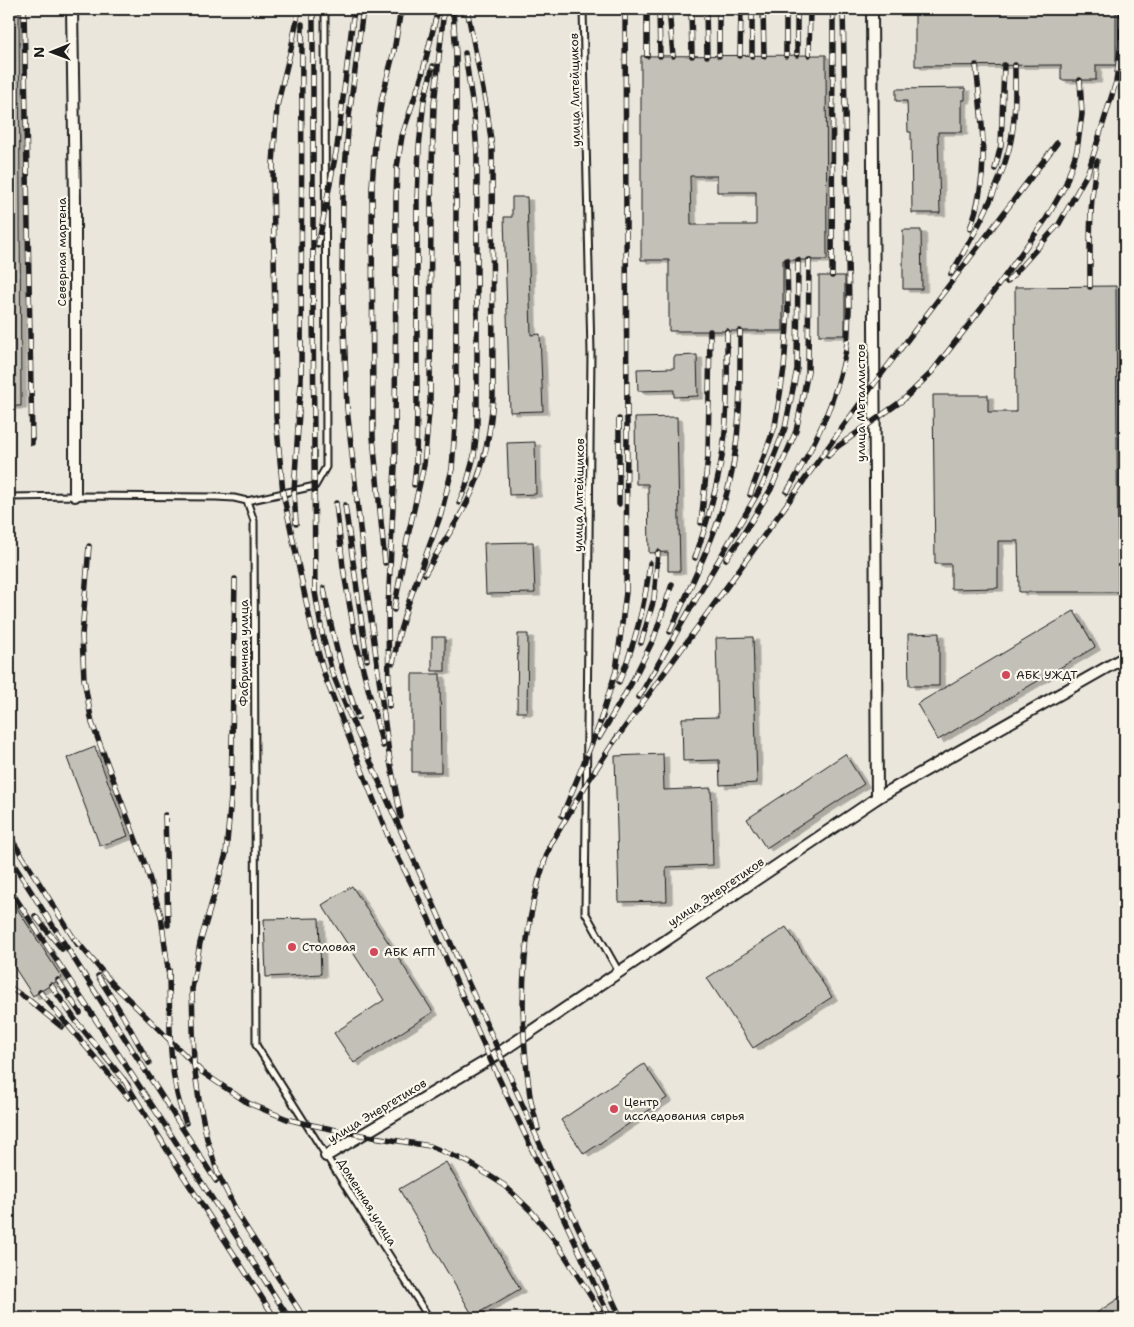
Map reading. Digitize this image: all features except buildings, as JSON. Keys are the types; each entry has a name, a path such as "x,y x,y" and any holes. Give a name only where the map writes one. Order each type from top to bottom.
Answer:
{"street":[{"name":"Северная мартена","path":"72,9 75,202 75,496"},
{"name":"улица Металлистов","path":"872,9 877,798"},
{"name":"улица Энергетиков","path":"326,1156 490,1059 877,798 1125,657"}],"lane":[{"path":"9,497 234,498 247,502 315,486 326,467 325,9"},
{"name":"улица Литейщиков","path":"583,9 591,353 586,912 619,973"},
{"name":"Фабричная улица","path":"247,502 254,521 256,1045"},
{"name":"Доменная улица","path":"256,1045 429,1318"}],"shaded area":[{"path":"9,9 1125,9 1125,1318 9,1318"}],"railway":[{"path":"24,9 32,443"},
{"path":"299,9 277,106 273,164 276,417 283,493 313,634 325,677 390,841 428,917 490,1059 610,1318"},
{"path":"313,9 315,592 322,633 332,672 347,709 554,1176 621,1318"},
{"path":"318,246 337,147 354,9"},
{"path":"363,9 349,117 343,195 342,272 347,408 365,574 390,761 401,817"},
{"path":"385,563 373,437 372,187 375,143 382,98 394,51 401,9"},
{"path":"389,706 388,609 395,466 397,167 402,136 422,75 438,9"},
{"path":"394,610 424,465 430,402 431,198 434,105 444,9"},
{"path":"393,663 407,607 441,514 452,469 456,411 456,55 453,9"},
{"path":"425,574 462,512 478,478 485,455 493,396 492,148 487,110 467,9"},
{"path":"600,721 616,671 626,592 625,9"},
{"path":"647,9 647,56"},
{"path":"659,9 660,56"},
{"path":"669,9 673,56"},
{"path":"691,9 692,56"},
{"path":"706,9 707,56"},
{"path":"719,9 719,56"},
{"path":"740,56 741,9"},
{"path":"752,9 752,56"},
{"path":"763,9 764,56"},
{"path":"786,9 786,56"},
{"path":"797,9 797,55"},
{"path":"809,55 810,9"},
{"path":"832,9 832,276"},
{"path":"787,492 823,423 837,387 847,345 849,311 843,9"},
{"path":"1007,282 1059,224 1088,172 1116,82 1121,42 1121,9"},
{"path":"298,417 301,383 302,24"},
{"path":"459,503 474,456 477,427 477,153 474,115 465,53"},
{"path":"970,229 977,208 983,167 982,127 976,65"},
{"path":"995,169 1001,145 1004,65"},
{"path":"951,274 984,214 1004,166 1013,128 1015,65"},
{"path":"414,485 417,402 417,199 419,147 424,100 433,66"},
{"path":"828,456 837,447 903,400 931,373 981,309 1046,219 1065,186 1077,150 1082,114 1080,80"},
{"path":"614,742 874,384 1057,143"},
{"path":"1090,287 1091,208 1097,161"},
{"path":"750,495 775,426 784,369 788,310 787,260"},
{"path":"639,697 763,484 785,428 797,369 798,260"},
{"path":"726,559 771,489 796,431 808,371 809,260"},
{"path":"701,523 708,456 710,331"},
{"path":"695,558 713,498 724,446 727,396 727,331"},
{"path":"670,632 708,548 730,482 738,428 740,331"},
{"path":"296,524 294,491 299,412"},
{"path":"619,419 619,504"},
{"path":"336,503 343,567 356,642 383,746"},
{"path":"345,505 367,660"},
{"path":"89,546 82,635 84,679 92,723 146,867 161,916 169,977"},
{"path":"641,643 654,599 658,552"},
{"path":"619,682 639,624 650,563"},
{"path":"235,579 231,796 226,854 200,943 192,989 194,1065 207,1139 218,1174 239,1216"},
{"path":"599,738 631,684 654,638 672,584"},
{"path":"324,588 338,654 358,718"},
{"path":"562,816 603,716"},
{"path":"549,847 617,737"},
{"path":"165,815 168,925"},
{"path":"9,835 78,945"},
{"path":"538,1129 530,1098 523,994 528,932 534,901 552,841"},
{"path":"9,857 216,1181"},
{"path":"9,888 289,1318"},
{"path":"35,916 62,949"},
{"path":"74,938 112,983 202,1072 248,1103 287,1119 307,1124 430,1146 468,1162 504,1185 532,1212 557,1243 602,1314"},
{"path":"169,970 171,1047 175,1086 186,1123"},
{"path":"98,976 149,1063"},
{"path":"58,980 80,1013"},
{"path":"51,985 76,1021 128,1085"},
{"path":"9,987 62,1027"},
{"path":"40,992 129,1098"},
{"path":"124,1080 275,1318"},
{"path":"235,1210 304,1318"}],"place":[{"name":"АБК УЖДТ","path":"1006,675"},
{"name":"Столовая","path":"292,947"},
{"name":"АБК АГП","path":"374,952"},
{"name":"Центр исследования сырья","path":"614,1109"}]}
